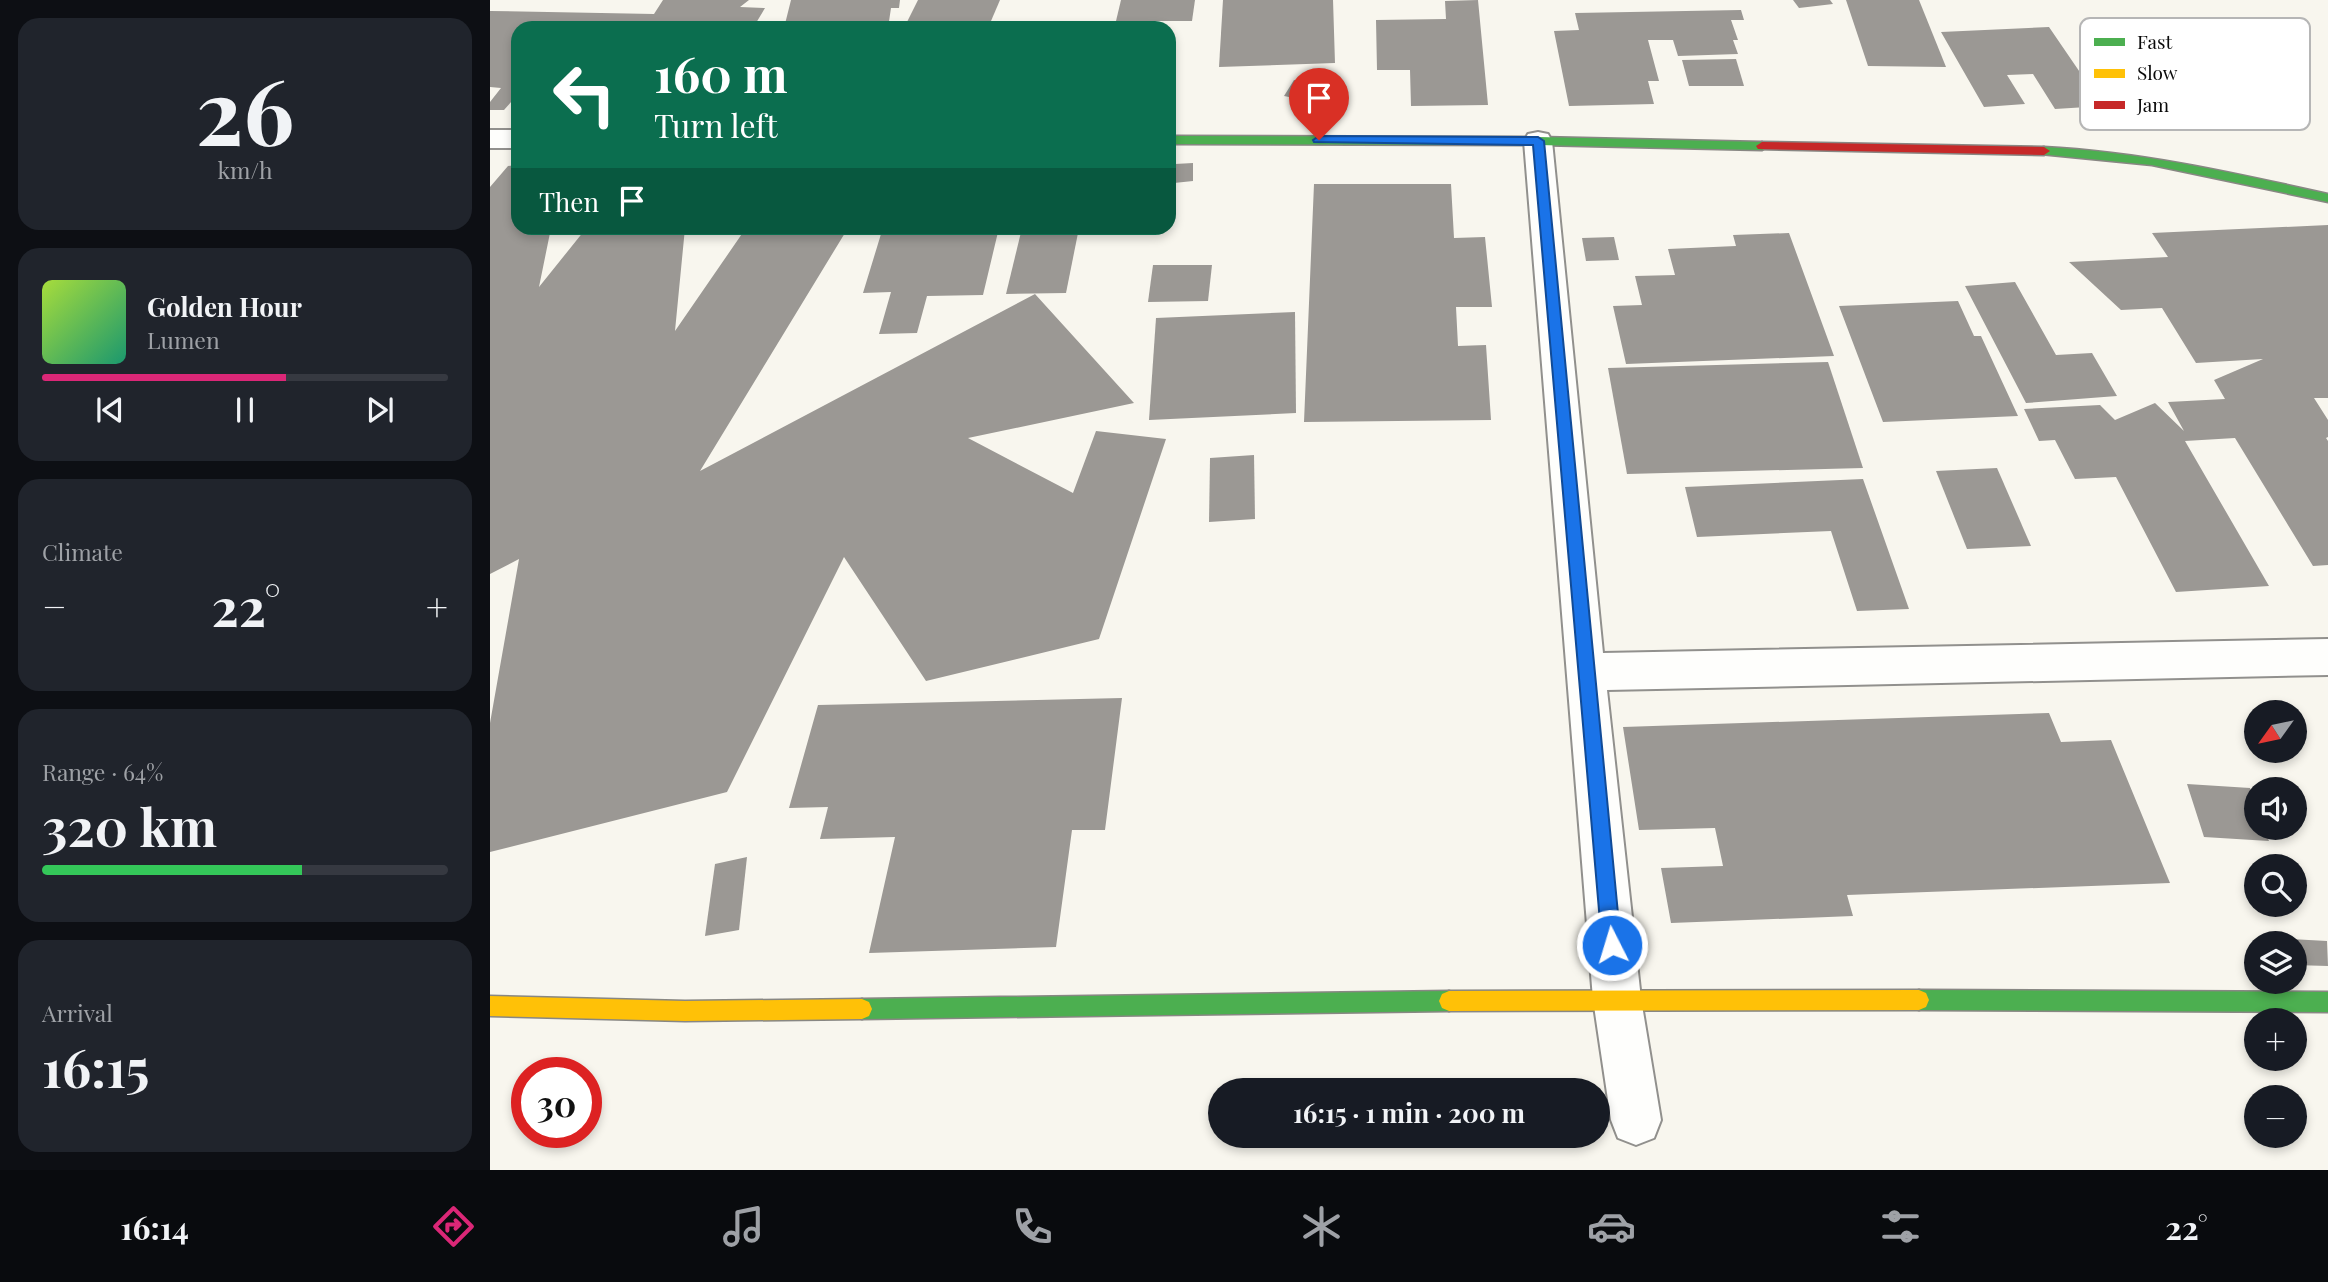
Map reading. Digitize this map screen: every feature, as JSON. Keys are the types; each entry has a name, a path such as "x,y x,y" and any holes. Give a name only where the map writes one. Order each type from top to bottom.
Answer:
{"street":[{"path":"490,139 511,139"},
{"path":"1176,140 1538,141 2081,152 2216,173 2328,198"},
{"path":"1538,141 1617,999 1636,1120"},
{"path":"1585,672 2328,657"},
{"path":"490,1006 685,1011 1617,999 2328,1002"}],"building":[{"path":"663,0 749,0 740,7 765,8 757,21 511,21 511,102 504,110 490,110 490,102 501,88 490,87 490,11 654,14"},
{"path":"791,0 900,0 899,8 891,8 889,21 786,21"},
{"path":"918,0 1000,0 991,21 908,21"},
{"path":"1121,0 1195,0 1192,21 1116,21"},
{"path":"1223,0 1333,0 1335,63 1219,67"},
{"path":"1478,0 1488,105 1411,106 1410,70 1377,70 1376,20 1446,19 1445,1"},
{"path":"1793,0 1830,0 1833,4 1799,8"},
{"path":"1846,0 1919,0 1946,67 1868,66"},
{"path":"1741,10 1744,20 1731,20 1738,40 1733,40 1738,54 1678,56 1673,40 1648,40 1659,81 1648,81 1654,104 1569,106 1554,31 1579,30 1575,13"},
{"path":"2049,27 2080,72 2080,107 2055,109 2033,74 2007,75 2025,104 1984,107 1941,32"},
{"path":"1736,59 1744,86 1689,86 1682,60"},
{"path":"1294,80 1329,86 1319,103 1284,96"},
{"path":"1193,163 1193,181 1176,183 1176,164"},
{"path":"511,166 511,235 550,235 539,287 581,235 684,235 675,331 741,235 844,235 700,471 1035,294 1134,403 968,438 1073,493 1096,431 1166,439 1099,639 926,681 844,557 727,792 490,852 490,723 519,559 490,574 490,187"},
{"path":"1314,184 1451,184 1454,238 1485,237 1492,307 1456,307 1458,346 1486,345 1491,420 1304,422"},
{"path":"2328,225 2328,398 2314,398 2328,420 2328,565 2313,566 2235,438 2185,441 2269,586 2176,592 2116,477 2075,479 2055,440 2039,441 2024,409 2100,405 2115,420 2155,403 2184,431 2168,402 2225,399 2214,380 2263,359 2196,363 2162,308 2121,310 2069,262 2168,257 2152,233"},
{"path":"1789,233 1834,356 1626,364 1613,306 1642,305 1635,276 1675,275 1668,249 1736,246 1733,235"},
{"path":"881,235 997,235 983,295 927,296 917,333 879,334 891,292 863,293"},
{"path":"1020,235 1078,235 1066,293 1006,294"},
{"path":"1614,237 1619,260 1586,261 1582,238"},
{"path":"1153,265 1212,265 1208,301 1148,302"},
{"path":"2015,282 2056,355 2092,353 2117,396 2026,403 1965,286"},
{"path":"1958,301 1974,336 1981,336 2018,416 1883,422 1839,306"},
{"path":"1295,312 1296,413 1149,420 1156,318"},
{"path":"1828,362 1863,468 1627,474 1608,368"},
{"path":"1254,455 1255,519 1209,522 1210,458"},
{"path":"1997,468 2031,546 1967,549 1936,471"},
{"path":"1863,479 1909,609 1857,611 1831,531 1697,537 1685,487"},
{"path":"1122,698 1105,830 1072,830 1056,947 869,953 895,837 820,839 828,807 789,808 818,705"},
{"path":"2049,713 2061,742 2111,740 2170,883 1847,895 1853,916 1671,923 1661,868 1723,866 1715,828 1639,830 1623,727"},
{"path":"2187,784 2244,788 2244,839 2204,837"},
{"path":"747,857 739,930 705,936 715,864"},
{"path":"2307,940 2327,941 2328,966 2307,965"}],"traffic: fast":[{"path":"1176,140 1538,141 1762,146"},
{"path":"2044,151 2152,161 2328,198"},
{"path":"1919,1000 2328,1002"},
{"path":"862,1009 1449,1001"}],"traffic: slow":[{"path":"1449,1001 1919,1000"},
{"path":"490,1006 685,1011 862,1009"}],"traffic: jam":[{"path":"1762,146 2044,151"}],"route":[{"path":"1319,140 1538,141 1612,945"}]}
